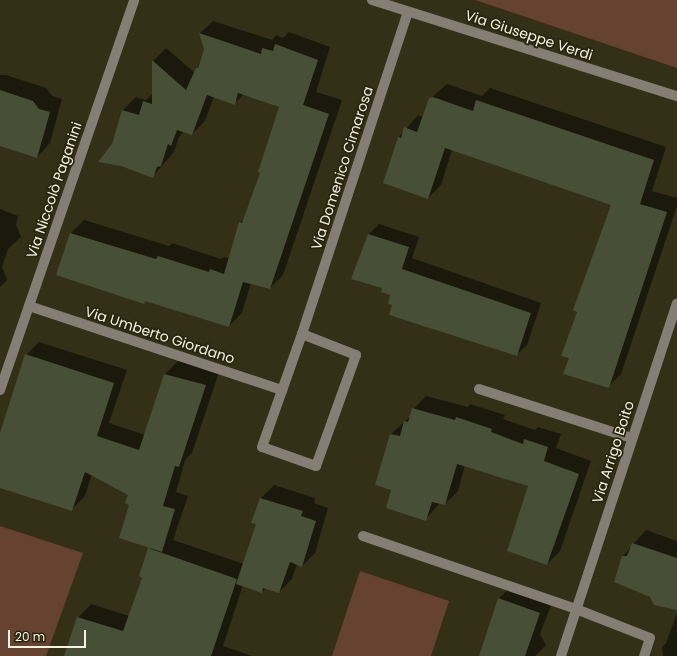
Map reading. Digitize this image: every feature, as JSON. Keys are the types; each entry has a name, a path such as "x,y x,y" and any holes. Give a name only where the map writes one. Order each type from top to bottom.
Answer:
{"street":[{"name":"Via Niccolò Paganini","path":"0,390 134,0"},
{"name":"Via Giuseppe Verdi","path":"372,0 677,96"},
{"name":"Via Domenico Cimarosa","path":"302,334 356,355 316,466 262,447 302,334 408,12"},
{"name":"Via Arrigo Boito","path":"561,656 677,304"},
{"name":"Via Umberto Giordano","path":"29,306 282,390"},
{"path":"480,389 632,438"},
{"path":"363,536 576,609 650,638 644,656"}],"shaded area":[{"path":"475,0 677,0 677,68"},
{"path":"0,526 83,553 46,656 0,656"},
{"path":"360,571 449,601 431,656 332,656"}],"building":[{"path":"199,33 261,54 262,48 273,51 275,44 318,60 303,105 329,114 270,289 243,282 229,327 145,301 144,304 56,275 70,233 156,259 158,256 209,272 210,269 224,274 239,222 242,223 260,173 258,172 279,107 238,93 235,105 207,95 192,135 177,130 171,146 168,144 161,166 157,167 153,178 121,166 98,162 112,144 122,110 139,115 143,101 152,104 152,60 186,90 196,68 198,68 204,49"},
{"path":"0,90 33,101 39,109 50,112 37,158 0,146"},
{"path":"433,97 473,111 476,100 654,160 640,204 667,212 609,388 563,374 569,358 561,356 577,312 573,310 611,205 445,148 428,199 383,183 398,137 401,138 404,127 417,132 429,98"},
{"path":"368,234 409,247 402,269 531,313 517,356 389,315 392,305 388,304 390,295 381,292 382,288 351,279"},
{"path":"25,354 114,383 97,436 139,450 164,374 206,385 179,467 175,466 163,506 175,509 162,552 119,538 129,505 125,503 128,495 85,472 72,511 0,488 0,433"},
{"path":"412,408 455,420 456,417 492,429 491,432 523,444 524,439 548,447 544,461 579,474 547,565 507,551 528,486 457,464 445,505 432,502 426,521 386,508 391,490 375,485 390,434 400,436 404,421 408,422"},
{"path":"260,498 303,511 301,516 316,521 302,567 290,562 279,593 263,588 262,593 236,584 256,524 251,523"},
{"path":"632,543 677,558 677,610 654,605 650,597 614,582 622,556 627,556"},
{"path":"148,548 237,579 211,656 64,656 77,617 123,631 142,578 139,576"},
{"path":"498,598 540,613 525,656 479,656"}]}
